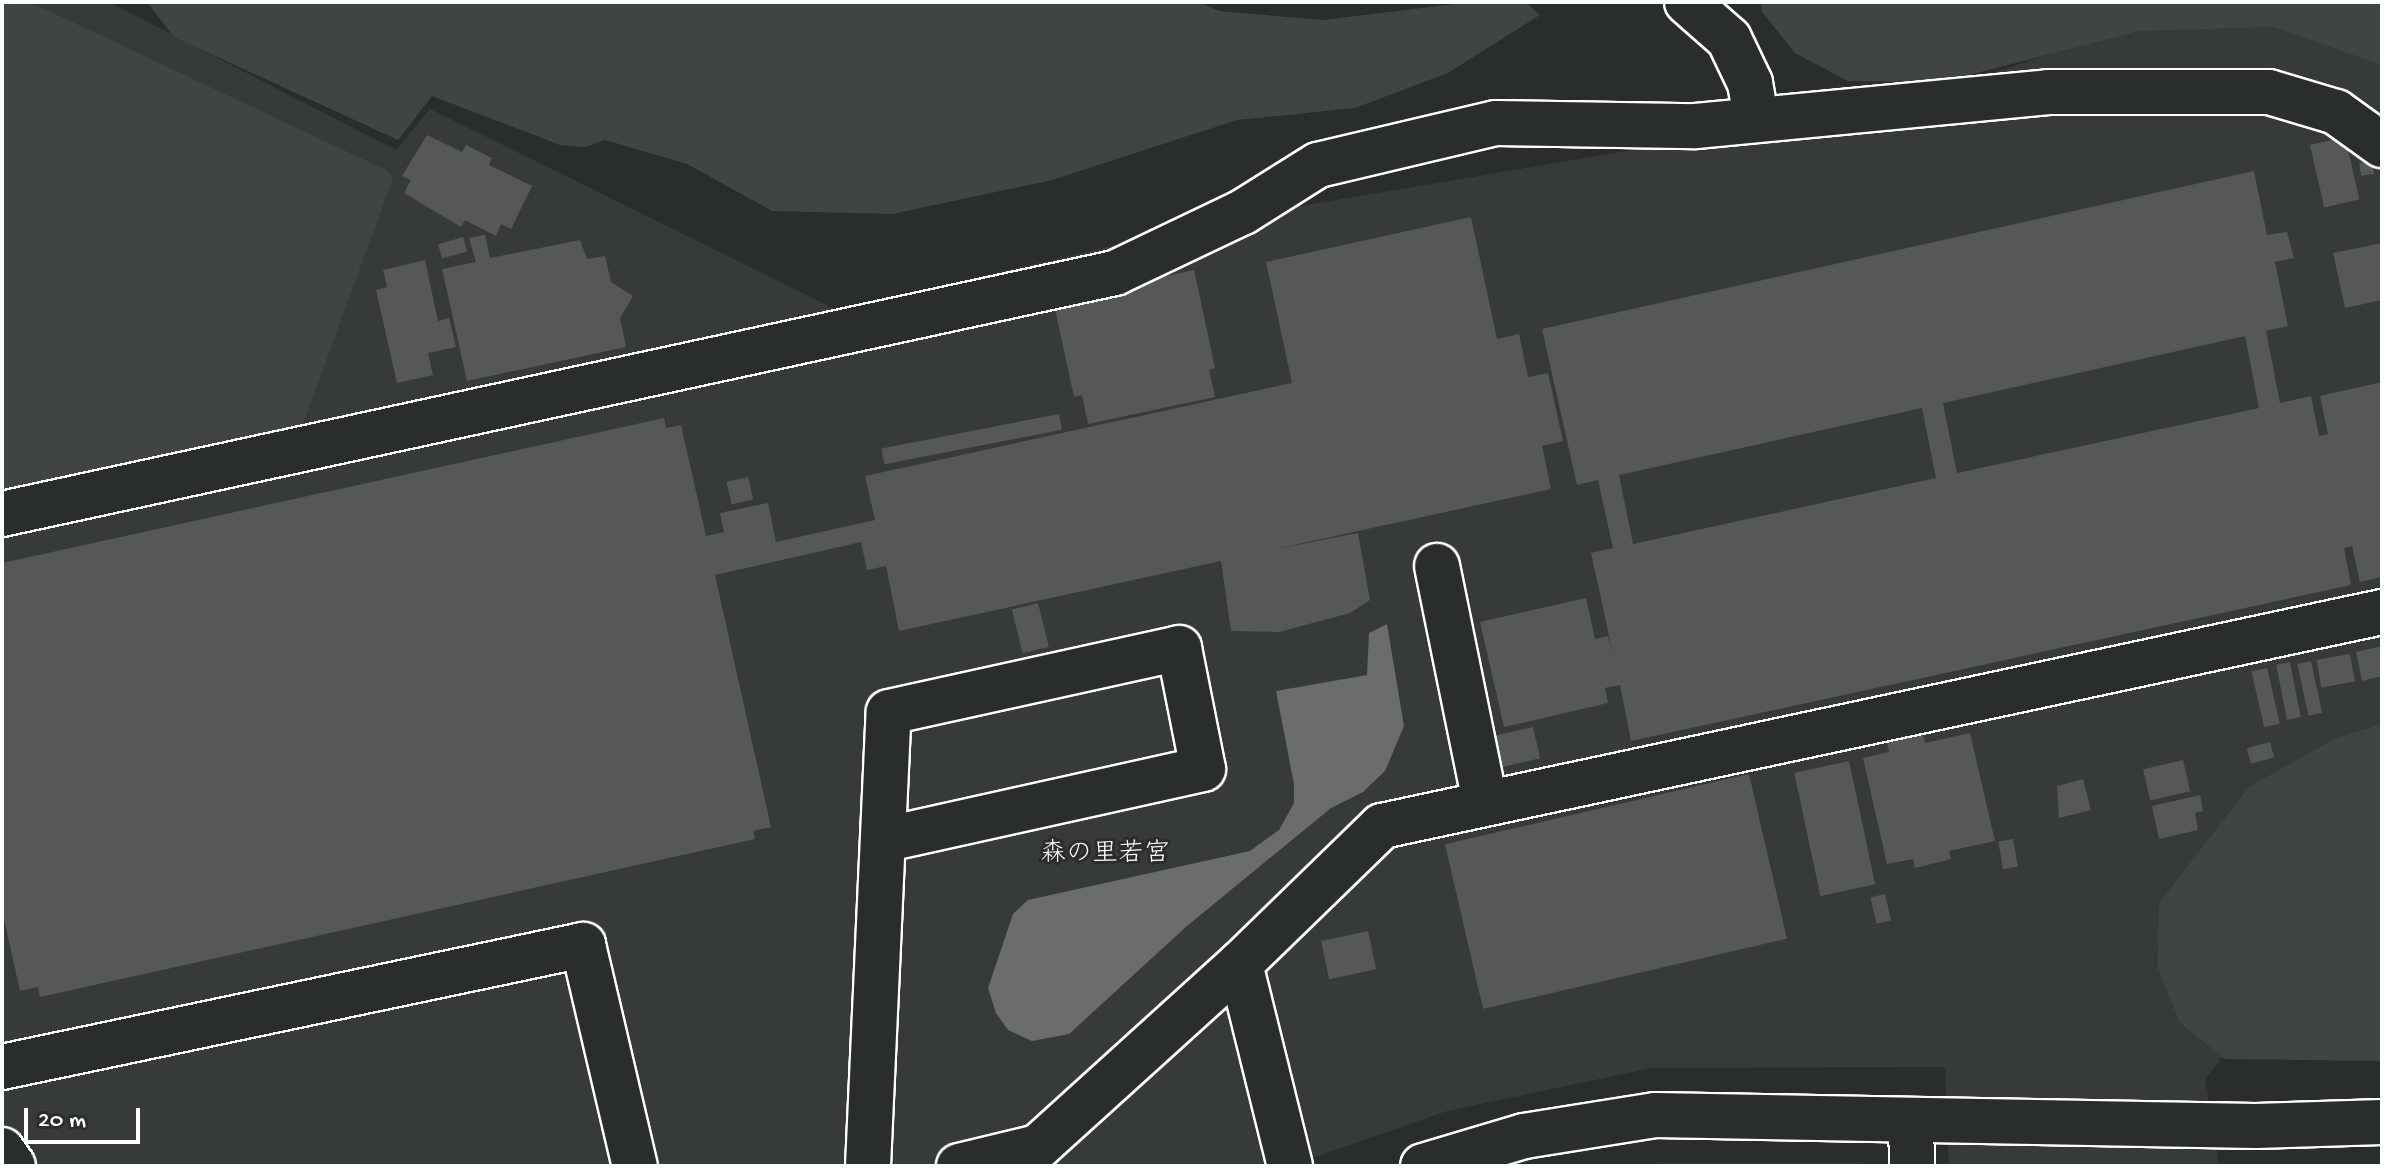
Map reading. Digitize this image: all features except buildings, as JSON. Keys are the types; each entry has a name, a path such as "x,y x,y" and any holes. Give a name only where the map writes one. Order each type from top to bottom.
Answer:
{"street":[{"path":"1687,2 1729,39 1750,83 1756,116"},
{"path":"2,514 1115,273 1243,212 1318,165 1496,123 1696,126 1756,116 2048,92 2269,92 2336,112 2382,145"},
{"path":"1437,566 1485,802"},
{"path":"959,1166 1038,1147 1240,964 1382,826 2382,612"},
{"path":"868,1166 886,839 889,712 1179,648 1203,769 886,839"},
{"path":"2,1067 583,945 635,1166"},
{"path":"1240,964 1290,1166"},
{"path":"1423,1166 1524,1136 1655,1115 2256,1126 2382,1122"},
{"path":"1911,1120 1912,1166"},
{"path":"2,1150 13,1166"}],"shaded area":[{"path":"2,2 109,2 396,150 430,109 837,310 1236,217 1881,108 2215,2 2382,22 2382,854 2205,1079 2219,1165 2313,1166 1949,1166 1945,1067 1652,1068 1447,1111 1290,1166 2,1166"},
{"path":"2,2 30,2 388,171 393,178 300,432 2,496"},
{"path":"147,2 1199,2 1219,11 1323,20 1471,2 1526,2 1540,15 1448,73 1355,108 1237,120 1052,180 892,214 772,211 687,164 605,140 586,147 560,145 432,96 398,140 174,37"},
{"path":"1761,2 2382,2 2382,65 2274,27 2139,31 1942,82 1848,81 1795,53 1762,12"},
{"path":"1387,624 1404,726 1385,771 1363,792 1331,808 1187,926 1069,1034 1032,1041 1008,1030 996,1013 988,988 1013,914 1028,900 1250,851 1279,830 1294,803 1294,784 1276,691 1367,675 1369,633"},
{"path":"2382,724 2382,1061 2225,1059 2180,1023 2158,968 2159,903 2249,787 2336,738"},
{"path":"1657,1163 1863,1163 1863,1166 1657,1166"}],"district":[{"name":"森の里若宮","path":"1105,856"}]}
